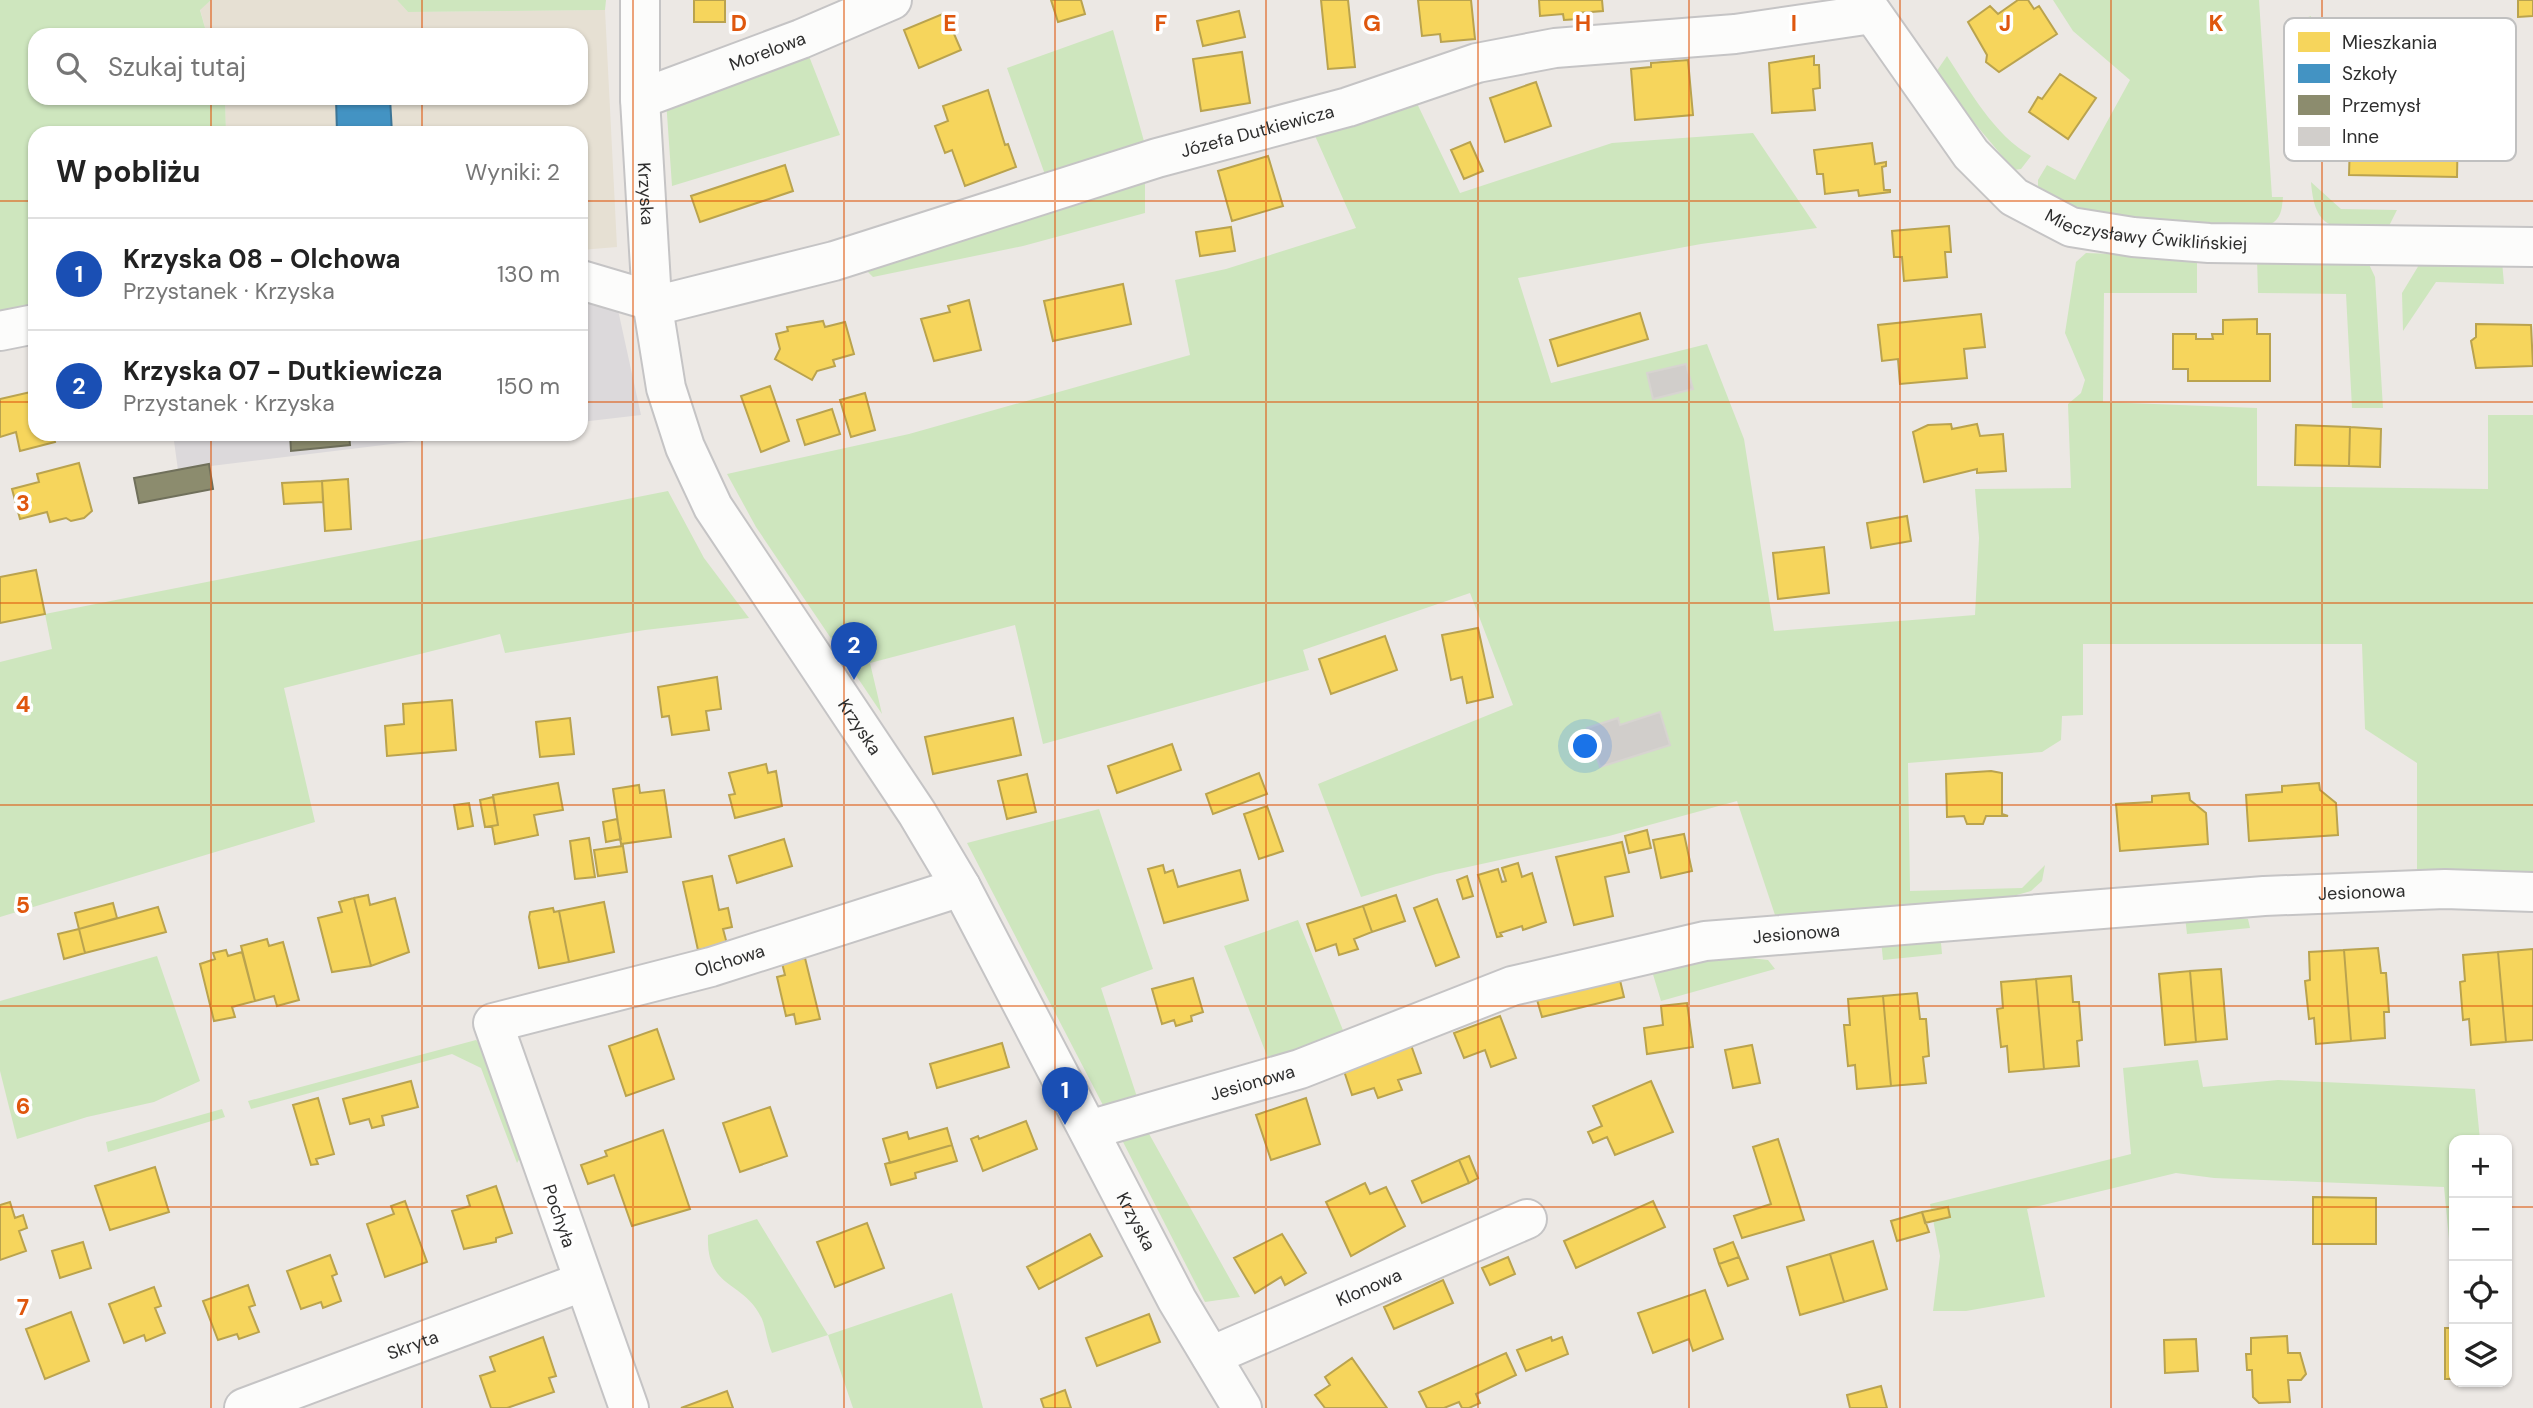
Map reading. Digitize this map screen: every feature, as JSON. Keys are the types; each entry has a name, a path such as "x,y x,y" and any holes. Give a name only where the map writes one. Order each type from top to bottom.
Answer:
{"street":[{"name":"Krzyska","path":"639,0 640,99 652,301 658,352 674,418 713,507 917,813 961,887 1177,1300 1240,1407"},
{"name":"Morelowa","path":"640,99 801,39 892,0"},
{"name":"Mieczysławy Ćwiklińskiej","path":"1867,7 1971,154 2014,197 2071,227 2133,237 2209,243 2533,247"},
{"name":"Józefa Dutkiewicza","path":"652,301 670,302 834,261 1157,158 1348,107 1477,63 1555,47 1735,34 1867,7"},
{"path":"588,282 652,301"},
{"path":"0,331 28,325"},
{"name":"Olchowa","path":"493,1023 711,967 961,887"},
{"name":"Jesionowa","path":"1089,1130 1300,1069 1512,986 1705,941 2264,897 2445,889 2533,892"},
{"name":"Pochyła","path":"493,1023 582,1282 629,1408"},
{"name":"Klonowa","path":"1211,1356 1527,1219"},
{"name":"Skryta","path":"244,1408 582,1282"}],"shaded area":[{"path":"211,0 397,0 408,12 605,10 617,247 588,249 588,126 226,126 225,105 588,105 588,28 205,28 200,9"},
{"path":"588,300 618,310 641,415 588,421"},
{"path":"174,441 416,441 178,470"}],"green space":[{"path":"0,0 211,0 200,10 205,28 28,28 28,105 225,105 226,126 28,126 28,309 0,315"},
{"path":"397,0 606,0 605,10 408,12"},
{"path":"2053,0 2259,0 2272,197 2283,197 2277,220 2260,227 2237,228 2176,224 2071,205 2038,186 2038,180 2047,165 2075,180 2130,80 2073,31"},
{"path":"1113,30 1147,152 1048,183 1007,68"},
{"path":"805,46 840,135 672,186 666,100"},
{"path":"1947,56 1994,124 2031,156 2021,169 2014,170 1934,75"},
{"path":"1412,93 1460,193 1612,143 1753,133 1817,228 1701,244 1518,278 1551,383 1707,344 1744,439 1774,631 1975,615 1979,538 1975,489 2071,488 2068,404 2081,393 2085,380 2065,333 2076,262 2086,253 2197,257 2197,293 2104,293 2103,402 2257,408 2257,486 2488,489 2488,415 2533,415 2533,874 2417,871 2417,763 2365,729 2362,644 2083,644 2083,715 2062,716 2061,740 2042,752 1908,763 1910,891 2022,888 2045,865 2042,881 2031,891 2006,898 1778,924 1737,801 1609,836 1436,874 1361,897 1318,784 1513,705 1470,593 1303,650 1309,670 1043,744 1015,625 870,663 882,714 756,527 727,474 909,434 1190,355 1175,280 1226,269 1356,228 1312,129"},
{"path":"1145,176 1145,213 1023,246 873,277 861,265"},
{"path":"2311,182 2341,209 2397,210 2387,230 2333,226 2318,213"},
{"path":"2257,258 2367,260 2375,277 2383,408 2352,408 2346,294 2258,293"},
{"path":"2422,260 2502,261 2504,284 2436,282 2403,331 2402,293"},
{"path":"668,491 704,558 749,618 645,630 505,653 500,634 284,688 315,822 0,917 0,662 52,649 45,614"},
{"path":"1099,809 1153,969 1101,988 1140,1106 1105,1109 967,843"},
{"path":"2208,915 2248,919 2250,928 2187,934 2185,917"},
{"path":"1298,920 1347,1040 1273,1071 1224,946"},
{"path":"1931,936 1941,943 1942,954 1883,960 1881,940"},
{"path":"1735,948 1751,958 1768,960 1775,969 1661,1001 1649,961"},
{"path":"157,956 200,1081 154,1102 87,1117 17,1139 0,1071 0,1001"},
{"path":"476,1040 490,1052 524,1151 517,1163 481,1068 452,1054 251,1109 248,1101"},
{"path":"2198,1060 2203,1087 2278,1080 2475,1089 2480,1135 2449,1135 2449,1239 2444,1187 2214,1178 2176,1173 2027,1209 2045,1297 1966,1311 1933,1311 1940,1256 1930,1204 2131,1154 2123,1068"},
{"path":"222,1109 225,1117 108,1152 106,1142"},
{"path":"1143,1123 1240,1297 1205,1302 1121,1138"},
{"path":"757,1219 828,1335 772,1353 762,1320 753,1305 719,1275 713,1266 708,1235"},
{"path":"952,1293 983,1408 853,1408 828,1335"}],"building: Mieszkania":[{"path":"694,0 725,0 725,22 694,22"},
{"path":"1051,0 1081,0 1085,14 1058,22"},
{"path":"1321,0 1348,0 1355,67 1328,69"},
{"path":"1418,0 1471,0 1475,39 1441,42 1440,34 1422,36"},
{"path":"1539,0 1602,0 1603,11 1578,13 1579,19 1564,20 1563,14 1540,16"},
{"path":"2018,0 2028,0 2034,9 2039,6 2057,34 1999,72 1986,62 1987,55 1968,22 1990,6 1998,14"},
{"path":"2518,0 2533,0 2533,16 2518,17"},
{"path":"1239,11 1245,37 1203,46 1197,21"},
{"path":"945,13 961,50 919,68 904,30"},
{"path":"1242,52 1250,103 1201,111 1193,59"},
{"path":"1814,56 1814,65 1819,65 1820,88 1813,89 1815,110 1772,113 1769,63"},
{"path":"1688,60 1693,115 1635,120 1631,69 1651,67 1651,63"},
{"path":"2060,74 2096,98 2068,139 2029,112 2038,97 2042,99"},
{"path":"1536,82 1551,126 1505,142 1490,98"},
{"path":"988,90 1005,145 1008,144 1016,167 965,186 952,150 945,153 935,126 948,121 943,106"},
{"path":"1470,142 1483,171 1464,179 1451,150"},
{"path":"1872,143 1875,164 1886,162 1886,166 1882,167 1884,190 1890,192 1859,196 1858,190 1825,194 1823,174 1817,174 1814,150"},
{"path":"1268,156 1283,206 1232,221 1218,171"},
{"path":"2349,161 2457,161 2457,177 2349,175"},
{"path":"785,165 793,191 700,222 691,196"},
{"path":"1949,226 1951,252 1945,252 1947,277 1904,281 1902,257 1894,257 1892,231"},
{"path":"1231,227 1235,251 1200,256 1196,232"},
{"path":"1123,284 1131,324 1053,341 1044,301"},
{"path":"969,300 981,350 934,361 921,319 950,312 948,306"},
{"path":"1640,313 1648,339 1558,366 1550,340"},
{"path":"1981,314 1985,347 1964,349 1967,378 1900,384 1898,359 1882,361 1878,325"},
{"path":"2257,319 2257,334 2270,334 2270,381 2188,381 2188,369 2173,369 2173,334 2196,334 2196,339 2213,339 2212,334 2223,334 2223,320"},
{"path":"823,321 825,327 845,322 854,354 833,360 835,366 817,371 812,380 775,359 780,349 776,334 788,331 787,327"},
{"path":"2476,324 2531,325 2533,366 2476,368 2471,341 2476,337"},
{"path":"770,386 789,441 761,452 741,396"},
{"path":"28,393 28,441 55,442 20,451 16,432 0,437 0,399"},
{"path":"865,393 875,430 851,437 840,400"},
{"path":"832,409 840,434 805,445 797,420"},
{"path":"1951,424 1952,429 1977,424 1980,436 2003,434 2006,471 1977,473 1977,469 1924,482 1913,432 1928,425"},
{"path":"2296,425 2350,427 2349,466 2295,465"},
{"path":"2350,427 2381,429 2380,467 2349,466"},
{"path":"79,463 92,511 84,518 71,521 66,518 50,522 47,512 20,519 12,489 39,482 37,474"},
{"path":"348,479 351,529 325,531 322,481"},
{"path":"322,481 323,502 284,504 282,483"},
{"path":"1907,516 1911,541 1871,548 1867,523"},
{"path":"1824,547 1829,593 1778,599 1773,553"},
{"path":"36,570 45,614 0,623 0,577"},
{"path":"1478,628 1493,697 1467,703 1462,677 1451,680 1442,635"},
{"path":"1385,636 1397,670 1331,694 1319,659"},
{"path":"717,677 721,709 706,711 709,730 672,735 669,716 662,717 658,687"},
{"path":"452,700 456,750 387,756 385,726 404,724 403,704"},
{"path":"570,718 574,754 540,757 536,722"},
{"path":"1013,718 1021,755 933,774 925,737"},
{"path":"1172,744 1181,770 1117,793 1108,766"},
{"path":"766,764 768,773 776,771 782,806 735,818 729,795 735,794 729,773"},
{"path":"1991,771 2002,773 2002,814 2008,816 1986,816 1983,824 1967,824 1964,816 1947,817 1946,774"},
{"path":"1259,773 1267,794 1213,814 1206,794"},
{"path":"1027,774 1036,812 1007,819 998,781"},
{"path":"558,783 563,810 534,815 538,835 495,844 492,826 498,825 493,795"},
{"path":"2319,783 2320,790 2336,803 2338,835 2249,841 2246,795 2282,792 2282,786"},
{"path":"639,785 640,793 664,790 671,837 621,844 613,789"},
{"path":"2189,793 2190,800 2206,813 2208,844 2120,851 2116,804 2152,802 2152,796"},
{"path":"493,797 498,825 485,827 480,800"},
{"path":"469,803 473,826 458,829 454,805"},
{"path":"1267,806 1283,851 1259,859 1244,814"},
{"path":"617,819 621,839 606,842 603,822"},
{"path":"1647,830 1651,848 1629,853 1625,836"},
{"path":"1684,834 1692,871 1661,878 1653,840"},
{"path":"589,838 595,877 575,879 570,841"},
{"path":"784,839 792,866 737,883 729,856"},
{"path":"1622,842 1629,872 1605,877 1613,916 1574,925 1556,857"},
{"path":"623,846 627,872 598,876 594,850"},
{"path":"1518,863 1522,877 1532,873 1546,922 1523,930 1522,926 1500,933 1502,936 1497,937 1478,875 1498,869 1502,882 1506,881 1502,868"},
{"path":"1163,865 1165,873 1173,870 1178,887 1240,870 1248,900 1164,923 1148,869"},
{"path":"712,876 719,910 728,908 732,927 723,929 727,944 698,950 683,882"},
{"path":"1467,876 1473,896 1463,899 1457,880"},
{"path":"368,895 370,905 395,898 409,952 371,966 354,898"},
{"path":"1396,895 1405,921 1372,932 1363,906"},
{"path":"354,898 371,966 332,972 318,918 342,912 339,902"},
{"path":"1437,899 1459,957 1436,966 1414,908"},
{"path":"604,902 614,952 569,962 559,911"},
{"path":"113,903 117,918 79,929 75,913"},
{"path":"1363,906 1372,932 1354,939 1358,949 1339,955 1336,944 1316,951 1307,924"},
{"path":"158,907 166,932 85,953 79,929"},
{"path":"553,908 554,912 559,911 569,962 539,968 530,912"},
{"path":"79,929 85,953 64,959 58,934"},
{"path":"267,939 269,946 283,942 299,1000 277,1006 274,996 255,1001 241,946"},
{"path":"2378,948 2381,973 2386,973 2389,1012 2384,1012 2385,1038 2351,1041 2344,950"},
{"path":"2533,949 2533,1040 2506,1042 2498,952"},
{"path":"226,950 228,956 242,952 255,1001 232,1007 235,1017 214,1021 200,964 215,959 213,953"},
{"path":"2344,950 2351,1041 2316,1044 2314,1018 2309,1019 2305,981 2310,980 2309,952"},
{"path":"2498,952 2506,1042 2471,1045 2469,1019 2463,1020 2460,982 2465,981 2463,955"},
{"path":"805,958 820,1019 796,1024 794,1014 786,1016 777,977 785,975 782,963"},
{"path":"2221,969 2227,1039 2196,1042 2190,971"},
{"path":"2190,971 2196,1042 2165,1045 2159,974"},
{"path":"1618,972 1624,997 1542,1017 1535,993"},
{"path":"2071,976 2073,1002 2079,1002 2082,1040 2077,1041 2079,1066 2044,1069 2036,979"},
{"path":"1193,978 1203,1012 1191,1016 1192,1021 1176,1026 1174,1020 1162,1024 1152,989"},
{"path":"2036,979 2044,1069 2009,1072 2007,1046 2001,1047 1997,1009 2003,1008 2001,982"},
{"path":"1917,993 1920,1019 1926,1019 1929,1056 1923,1057 1926,1083 1891,1086 1883,996"},
{"path":"1883,996 1891,1086 1857,1089 1855,1065 1848,1066 1844,1025 1850,1025 1848,999"},
{"path":"1687,1003 1693,1047 1647,1054 1644,1028 1663,1025 1661,1006"},
{"path":"1500,1016 1516,1058 1491,1067 1485,1050 1464,1058 1454,1033"},
{"path":"657,1029 674,1079 626,1096 609,1046"},
{"path":"1002,1043 1009,1067 937,1088 930,1064"},
{"path":"1411,1045 1421,1073 1398,1080 1402,1090 1378,1098 1374,1088 1352,1095 1343,1068"},
{"path":"1752,1045 1760,1083 1733,1088 1725,1050"},
{"path":"411,1081 418,1107 382,1116 384,1125 372,1128 369,1119 350,1124 343,1099"},
{"path":"1651,1081 1673,1132 1615,1155 1607,1137 1593,1143 1588,1132 1602,1126 1593,1106"},
{"path":"318,1098 334,1154 316,1159 318,1164 311,1165 293,1105"},
{"path":"1306,1098 1320,1144 1271,1160 1256,1115"},
{"path":"770,1107 787,1156 740,1172 723,1123"},
{"path":"1026,1121 1037,1149 983,1171 971,1139 978,1136 979,1139"},
{"path":"947,1128 952,1145 890,1163 883,1139 907,1132 909,1139"},
{"path":"663,1130 690,1209 632,1226 614,1175 588,1184 581,1165 607,1156 605,1151"},
{"path":"1778,1139 1804,1220 1742,1238 1734,1216 1771,1204 1753,1147"},
{"path":"952,1145 957,1161 915,1173 916,1178 891,1185 885,1164"},
{"path":"1469,1156 1478,1178 1469,1183 1459,1160"},
{"path":"1459,1160 1469,1183 1422,1203 1412,1181"},
{"path":"155,1167 169,1212 110,1230 95,1186"},
{"path":"1365,1183 1370,1194 1386,1187 1405,1226 1351,1256 1326,1202"},
{"path":"496,1186 512,1233 496,1238 496,1242 464,1249 452,1211 470,1206 467,1196"},
{"path":"2313,1197 2376,1198 2376,1244 2313,1244"},
{"path":"405,1201 427,1262 385,1277 367,1224 394,1214 391,1206"},
{"path":"1653,1201 1665,1227 1576,1268 1564,1241"},
{"path":"10,1202 15,1218 23,1215 27,1228 19,1231 26,1251 0,1260 0,1205"},
{"path":"1948,1207 1950,1217 1925,1223 1922,1212"},
{"path":"1922,1212 1929,1232 1897,1241 1891,1221"},
{"path":"867,1223 884,1268 835,1287 817,1242"},
{"path":"1090,1234 1102,1256 1039,1289 1027,1267"},
{"path":"1282,1234 1306,1273 1285,1285 1281,1277 1255,1293 1234,1258"},
{"path":"1873,1241 1887,1289 1844,1302 1830,1254"},
{"path":"83,1242 91,1268 60,1278 52,1251"},
{"path":"1733,1242 1739,1257 1719,1264 1714,1249"},
{"path":"1830,1254 1844,1302 1800,1315 1787,1267"},
{"path":"330,1255 337,1274 332,1276 341,1301 323,1308 321,1302 301,1309 287,1271"},
{"path":"1508,1257 1515,1274 1490,1285 1482,1268"},
{"path":"1739,1257 1748,1279 1728,1286 1719,1264"},
{"path":"1443,1280 1453,1303 1394,1329 1384,1307"},
{"path":"248,1285 255,1305 249,1307 259,1332 239,1339 237,1334 218,1340 203,1301"},
{"path":"154,1287 161,1306 155,1308 165,1333 146,1341 144,1335 124,1343 109,1304"},
{"path":"1705,1290 1723,1339 1693,1351 1689,1339 1653,1353 1638,1313"},
{"path":"71,1312 89,1361 45,1379 26,1329"},
{"path":"1149,1314 1160,1342 1097,1366 1086,1338"},
{"path":"2445,1328 2449,1328 2449,1379 2445,1379"},
{"path":"2287,1336 2288,1353 2300,1353 2306,1374 2301,1380 2288,1380 2290,1402 2259,1403 2253,1397 2252,1370 2247,1370 2246,1354 2251,1354 2251,1338"},
{"path":"543,1337 556,1376 549,1378 554,1392 507,1408 491,1408 480,1376 495,1371 490,1357"},
{"path":"1551,1337 1552,1341 1562,1337 1568,1354 1526,1371 1517,1350"},
{"path":"2196,1339 2198,1371 2165,1373 2164,1340"},
{"path":"1506,1353 1516,1375 1476,1394 1480,1403 1469,1408 1462,1408 1459,1402 1444,1408 1427,1408 1419,1392"},
{"path":"1352,1358 1387,1408 1325,1408 1315,1395 1330,1385 1325,1377"},
{"path":"1881,1386 1887,1408 1850,1408 1847,1395"},
{"path":"1065,1390 1071,1408 1044,1408 1041,1399"},
{"path":"727,1391 733,1408 681,1408"}],"building: Szkoły":[{"path":"336,105 390,105 392,126 337,126"}],"building: Przemysł":[{"path":"290,441 350,441 350,445 291,451"},
{"path":"209,464 213,489 139,503 134,478"}],"building: Inne":[{"path":"1686,364 1693,389 1653,399 1647,373"},
{"path":"1660,712 1670,745 1600,767 1587,728 1618,718 1620,725"}],"place":[{"name":"Krzyska 07 - Dutkiewicza","path":"854,680"},
{"name":"Krzyska 08 - Olchowa","path":"1065,1125"}]}
